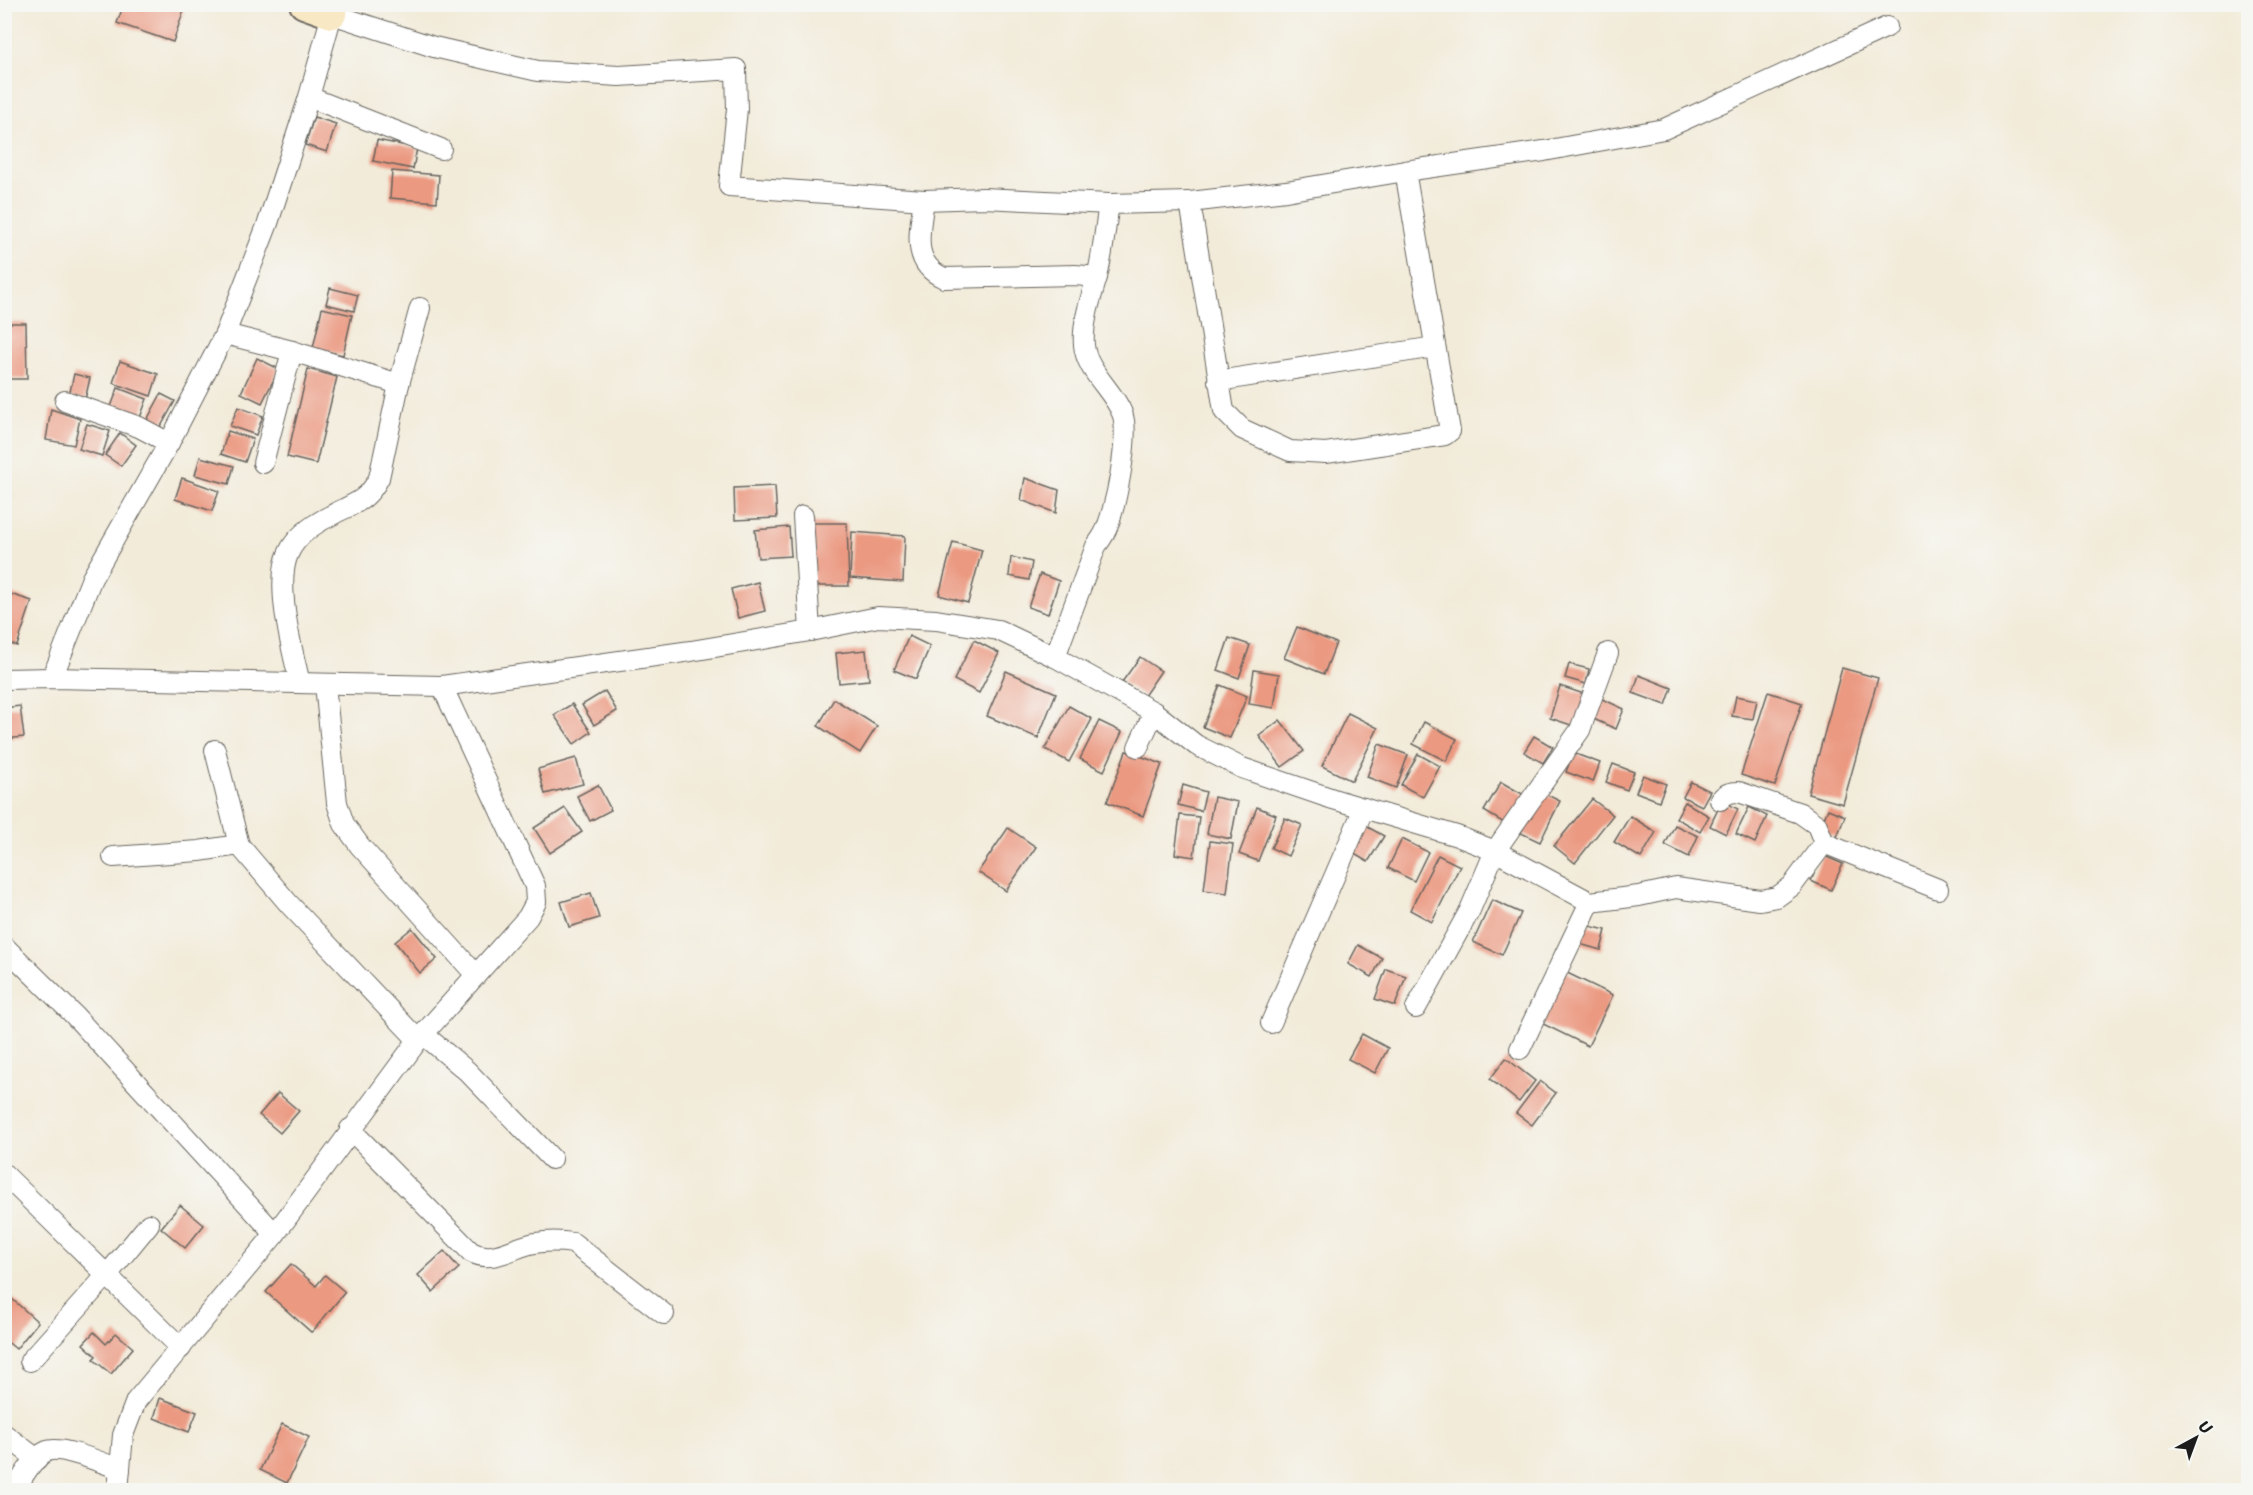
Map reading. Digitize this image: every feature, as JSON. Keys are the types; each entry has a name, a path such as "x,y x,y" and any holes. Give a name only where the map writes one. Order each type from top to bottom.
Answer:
{"street":[{"path":"304,4 333,9 434,47 538,71 619,76 736,69 737,109 729,186 924,200 984,198 1109,204 1190,202 1286,191 1544,151 1664,129 1887,27"},
{"path":"52,678 92,578 169,443 225,334 268,223 309,97 333,9"},
{"path":"309,97 441,149"},
{"path":"1190,202 1224,411 1242,429 1290,451 1326,453 1434,437 1445,435 1449,431 1405,171"},
{"path":"924,200 919,243 922,258 935,274 945,278 1097,276"},
{"path":"1055,657 1096,546 1108,525 1118,490 1125,430 1124,415 1091,363 1084,347 1085,326 1097,276 1109,204"},
{"path":"300,683 288,634 282,571 290,550 311,526 360,502 372,492 379,478 399,384 420,308"},
{"path":"225,334 292,351 399,384"},
{"path":"1218,381 1435,347"},
{"path":"263,463 292,351"},
{"path":"65,401 139,427 169,443"},
{"path":"803,516 810,631"},
{"path":"4,679 442,686 691,651 878,617 936,620 999,630 1055,657 1154,712 1196,745 1242,768 1457,836 1496,851 1590,902 1639,896 1676,888 1760,900 1778,897 1792,886 1824,843"},
{"path":"1416,1008 1470,910 1496,851 1580,730 1608,653"},
{"path":"325,684 337,803 344,824 360,846 476,975"},
{"path":"118,1491 123,1435 136,1401 274,1234 420,1036 528,917 536,902 535,886 442,686"},
{"path":"1138,747 1154,712"},
{"path":"215,750 239,845 289,904 420,1036 467,1071 552,1159"},
{"path":"1720,800 1724,795 1739,792 1800,813 1817,825 1824,843 1938,889"},
{"path":"1271,1023 1364,808"},
{"path":"113,857 199,851 239,845"},
{"path":"1520,1049 1590,902"},
{"path":"4,946 74,1015 274,1234"},
{"path":"350,1129 471,1252 482,1258 493,1257 516,1247 535,1243 557,1240 573,1243 664,1314"},
{"path":"4,1174 181,1348"},
{"path":"30,1361 149,1224"},
{"path":"4,1434 37,1459"},
{"path":"14,1491 37,1459 48,1451 61,1450 120,1469"}],"building":[{"path":"124,4 186,4 173,42 117,23"},
{"path":"314,117 336,124 327,152 305,145"},
{"path":"377,140 417,148 413,169 373,161"},
{"path":"392,171 439,175 437,202 390,198"},
{"path":"330,288 358,295 354,311 326,304"},
{"path":"322,308 352,315 343,355 313,348"},
{"path":"4,323 26,323 27,379 4,379"},
{"path":"257,358 279,369 262,403 241,393"},
{"path":"120,361 158,374 151,396 113,383"},
{"path":"308,369 337,377 316,464 287,457"},
{"path":"74,374 90,378 85,400 69,396"},
{"path":"118,388 147,399 138,423 109,412"},
{"path":"161,394 175,401 160,428 147,420"},
{"path":"238,407 263,416 256,435 230,426"},
{"path":"51,409 80,419 74,445 46,440"},
{"path":"87,424 110,431 102,456 79,449"},
{"path":"228,431 253,439 245,462 221,454"},
{"path":"120,433 136,445 121,466 105,455"},
{"path":"200,457 234,466 229,484 195,475"},
{"path":"182,478 219,491 212,511 175,499"},
{"path":"1025,478 1059,490 1056,513 1021,500"},
{"path":"775,486 777,518 735,520 734,488"},
{"path":"810,523 847,523 849,586 812,586"},
{"path":"789,527 791,556 758,558 755,530"},
{"path":"852,532 905,536 903,582 850,578"},
{"path":"953,542 982,550 968,603 939,595"},
{"path":"1011,557 1032,562 1029,580 1009,576"},
{"path":"1040,574 1059,581 1048,614 1028,607"},
{"path":"758,582 765,611 738,618 731,589"},
{"path":"4,592 32,601 17,646 4,642"},
{"path":"1297,627 1336,643 1324,674 1284,658"},
{"path":"909,636 930,646 916,679 894,670"},
{"path":"1229,638 1250,645 1239,678 1218,670"},
{"path":"974,640 999,653 979,693 954,680"},
{"path":"866,650 869,680 839,683 836,653"},
{"path":"1140,657 1161,671 1144,696 1122,682"},
{"path":"1569,664 1589,669 1586,684 1565,678"},
{"path":"1842,668 1878,678 1843,804 1808,794"},
{"path":"1254,670 1279,674 1274,708 1249,704"},
{"path":"1006,671 1056,693 1038,738 987,716"},
{"path":"1639,675 1672,688 1666,705 1633,693"},
{"path":"1220,685 1247,696 1230,738 1203,727"},
{"path":"1560,686 1587,695 1577,727 1550,718"},
{"path":"605,691 617,711 594,725 582,705"},
{"path":"1768,692 1802,703 1775,786 1741,775"},
{"path":"1736,696 1757,700 1753,719 1732,716"},
{"path":"1598,697 1624,709 1616,729 1589,717"},
{"path":"834,699 877,726 860,753 818,726"},
{"path":"572,704 591,732 574,744 554,715"},
{"path":"20,706 24,737 4,739 4,708"},
{"path":"1069,706 1092,719 1069,762 1045,749"},
{"path":"1348,713 1378,728 1352,781 1322,766"},
{"path":"1280,720 1304,751 1282,767 1259,736"},
{"path":"1099,721 1122,732 1104,771 1080,759"},
{"path":"1424,722 1457,739 1446,761 1413,744"},
{"path":"1534,736 1553,747 1543,763 1524,752"},
{"path":"1379,744 1408,755 1396,788 1367,777"},
{"path":"1126,751 1162,764 1143,816 1107,802"},
{"path":"1573,753 1600,763 1593,782 1566,772"},
{"path":"1418,754 1440,766 1423,797 1401,785"},
{"path":"576,758 583,784 545,794 538,769"},
{"path":"1613,764 1634,772 1627,790 1606,782"},
{"path":"1643,775 1666,784 1659,801 1636,792"},
{"path":"1501,782 1526,796 1509,826 1484,811"},
{"path":"1691,782 1710,791 1702,806 1683,797"},
{"path":"598,785 611,810 590,821 577,796"},
{"path":"1183,785 1206,792 1201,811 1178,805"},
{"path":"1541,792 1560,801 1540,842 1521,833"},
{"path":"1214,797 1238,802 1231,839 1207,834"},
{"path":"1592,799 1613,815 1575,863 1554,846"},
{"path":"1722,801 1738,809 1726,834 1710,826"},
{"path":"1685,802 1709,816 1700,832 1676,818"},
{"path":"1257,807 1276,815 1258,861 1239,854"},
{"path":"1749,807 1767,816 1755,843 1736,834"},
{"path":"565,808 582,832 550,853 534,828"},
{"path":"1828,809 1845,816 1837,837 1819,830"},
{"path":"1180,815 1199,817 1194,857 1175,854"},
{"path":"1630,816 1656,832 1641,858 1614,842"},
{"path":"1285,818 1302,825 1288,856 1271,848"},
{"path":"1364,825 1384,836 1368,862 1349,851"},
{"path":"1675,825 1698,836 1689,857 1665,845"},
{"path":"1008,828 1036,847 1006,891 978,872"},
{"path":"1402,839 1428,852 1414,881 1388,868"},
{"path":"1210,841 1233,844 1227,893 1204,890"},
{"path":"1438,855 1460,866 1432,922 1410,910"},
{"path":"1822,855 1843,864 1831,890 1811,881"},
{"path":"591,893 599,918 569,927 561,902"},
{"path":"1492,900 1521,913 1502,955 1473,942"},
{"path":"1581,924 1606,930 1601,950 1576,943"},
{"path":"412,928 437,959 420,973 395,942"},
{"path":"1358,945 1382,958 1372,977 1348,964"},
{"path":"1386,969 1406,976 1395,1006 1375,999"},
{"path":"1561,970 1613,995 1588,1046 1537,1021"},
{"path":"1362,1034 1388,1048 1375,1073 1348,1059"},
{"path":"1506,1058 1535,1081 1519,1102 1490,1079"},
{"path":"1540,1081 1556,1093 1532,1125 1516,1113"},
{"path":"278,1093 299,1111 280,1133 259,1115"},
{"path":"180,1205 204,1225 185,1248 161,1228"},
{"path":"444,1251 459,1268 433,1292 418,1275"},
{"path":"291,1264 316,1286 325,1275 345,1292 311,1332 266,1292"},
{"path":"11,1298 38,1322 16,1349 4,1339 4,1307"},
{"path":"94,1332 106,1344 116,1333 133,1348 111,1374 93,1359 96,1356 83,1344"},
{"path":"160,1398 197,1412 189,1432 154,1418"},
{"path":"282,1424 309,1437 287,1483 260,1470"}]}
